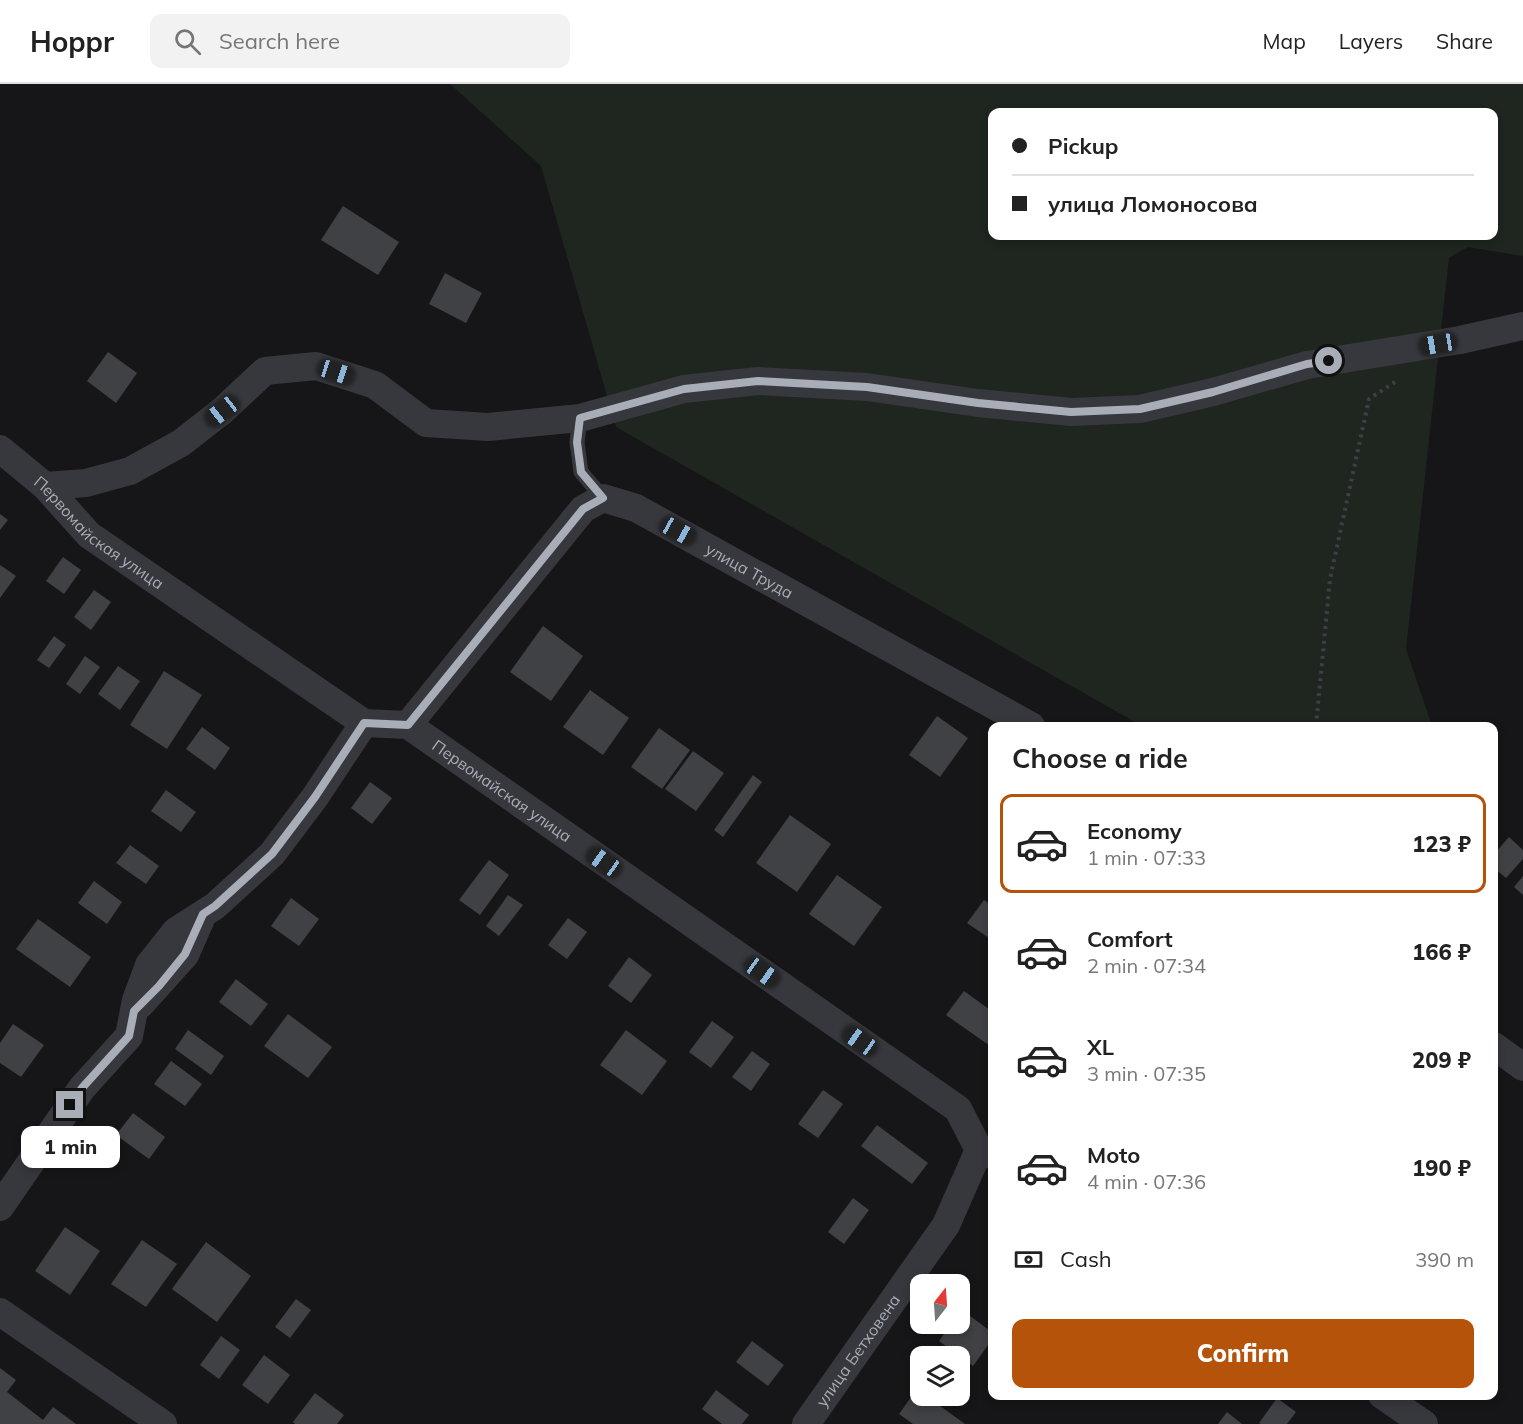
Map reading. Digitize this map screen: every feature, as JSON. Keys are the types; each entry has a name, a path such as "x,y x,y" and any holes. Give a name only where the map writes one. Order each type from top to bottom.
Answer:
{"street":[{"path":"45,486 86,483 130,471 181,443 222,411 265,371 316,366 375,386 426,423 488,427 580,418 684,389 758,381 867,387 978,403 1071,412 1140,409 1213,392 1307,364 1460,340 1523,326"},
{"name":"Первомайская улица","path":"0,449 45,486 89,535 364,723"},
{"path":"0,1207 82,1088 129,1036 136,999 149,966 176,931 215,906 272,854 315,797 364,723 408,725 583,509 603,498"},
{"name":"улица Труда","path":"603,498 636,508 1024,722"},
{"name":"Первомайская улица","path":"408,725 958,1109 986,1152"},
{"path":"1498,1049 1523,1067"},
{"name":"улица Бетховена","path":"806,1424 946,1225 986,1152"},
{"path":"0,1312 163,1424"},
{"path":"1389,1400 1424,1424"}],"lane":[{"path":"580,418 577,442 581,472 603,498"}],"path":[{"path":"1316,722 1330,579 1369,399 1396,381"}],"shaded area":[{"path":"450,84 1523,84 1523,256 1468,247 1449,258 1406,649 1431,722 1135,722 616,427 541,166"}],"building":[{"path":"343,206 399,242 378,275 321,240"},
{"path":"445,273 482,293 466,323 429,304"},
{"path":"108,352 137,373 116,403 87,381"},
{"path":"0,514 8,520 0,530"},
{"path":"63,557 81,570 64,594 46,581"},
{"path":"0,565 16,576 0,598"},
{"path":"94,590 111,602 91,630 74,617"},
{"path":"543,626 583,656 551,701 510,672"},
{"path":"54,636 66,645 49,668 37,660"},
{"path":"85,656 100,667 80,694 66,684"},
{"path":"118,666 140,681 120,710 98,694"},
{"path":"164,671 202,695 167,749 130,725"},
{"path":"590,690 629,718 603,755 563,727"},
{"path":"937,716 968,738 940,777 909,755"},
{"path":"202,727 230,748 215,770 186,749"},
{"path":"659,728 690,750 662,789 631,767"},
{"path":"693,751 724,773 696,811 665,789"},
{"path":"753,775 762,782 723,837 714,830"},
{"path":"370,782 392,798 372,824 351,808"},
{"path":"166,790 196,812 181,832 151,811"},
{"path":"790,815 831,844 797,892 756,863"},
{"path":"1509,837 1523,850 1523,859 1506,878 1498,871 1498,849"},
{"path":"130,845 159,866 146,884 116,863"},
{"path":"489,860 509,875 480,915 459,900"},
{"path":"837,875 882,907 854,946 809,914"},
{"path":"1523,876 1523,895 1514,887"},
{"path":"94,881 122,902 107,924 78,903"},
{"path":"508,895 523,905 499,936 486,926"},
{"path":"291,898 319,919 299,946 271,926"},
{"path":"984,900 988,903 988,937 967,923"},
{"path":"568,918 587,932 567,959 548,945"},
{"path":"38,919 91,957 70,987 16,949"},
{"path":"629,957 652,975 631,1003 608,986"},
{"path":"236,979 268,1004 251,1026 219,1002"},
{"path":"964,991 988,1008 988,1044 946,1015"},
{"path":"288,1014 332,1047 308,1078 264,1046"},
{"path":"712,1021 734,1037 711,1068 689,1052"},
{"path":"13,1024 44,1045 21,1077 0,1063 0,1043"},
{"path":"188,1030 224,1056 211,1075 175,1049"},
{"path":"626,1030 667,1061 642,1095 600,1065"},
{"path":"752,1051 770,1064 751,1091 732,1077"},
{"path":"171,1061 202,1084 185,1106 154,1084"},
{"path":"823,1090 843,1104 818,1138 798,1124"},
{"path":"133,1113 165,1137 149,1159 116,1135"},
{"path":"877,1125 928,1163 912,1184 861,1146"},
{"path":"853,1198 869,1210 844,1244 828,1232"},
{"path":"65,1227 100,1251 70,1295 35,1271"},
{"path":"142,1240 177,1264 146,1307 111,1284"},
{"path":"206,1242 251,1276 217,1322 172,1289"},
{"path":"296,1299 311,1310 290,1338 275,1327"},
{"path":"970,1316 988,1329 988,1345 973,1366 970,1364 970,1346 946,1346 939,1341 944,1334 970,1334"},
{"path":"221,1336 240,1350 219,1379 200,1365"},
{"path":"752,1341 784,1365 768,1386 736,1362"},
{"path":"264,1355 290,1375 268,1404 242,1385"},
{"path":"0,1368 16,1380 7,1392 43,1420 53,1407 76,1424 0,1424"},
{"path":"716,1390 749,1415 742,1424 722,1424 702,1409"},
{"path":"315,1393 344,1415 337,1424 295,1424 293,1422"},
{"path":"910,1399 910,1406 940,1406 965,1424 913,1424 899,1414"},
{"path":"1276,1400 1280,1400 1296,1412 1287,1424 1259,1423"},
{"path":"1227,1412 1242,1424 1218,1424"}],"route":[{"path":"70,1105 82,1088 129,1036 134,1011 159,986 185,954 203,914 215,906 272,854 315,797 364,723 408,725 583,509 603,498 581,472 577,442 580,418 684,389 758,381 867,387 978,403 1071,412 1140,409 1213,392 1307,364 1329,361"}]}
